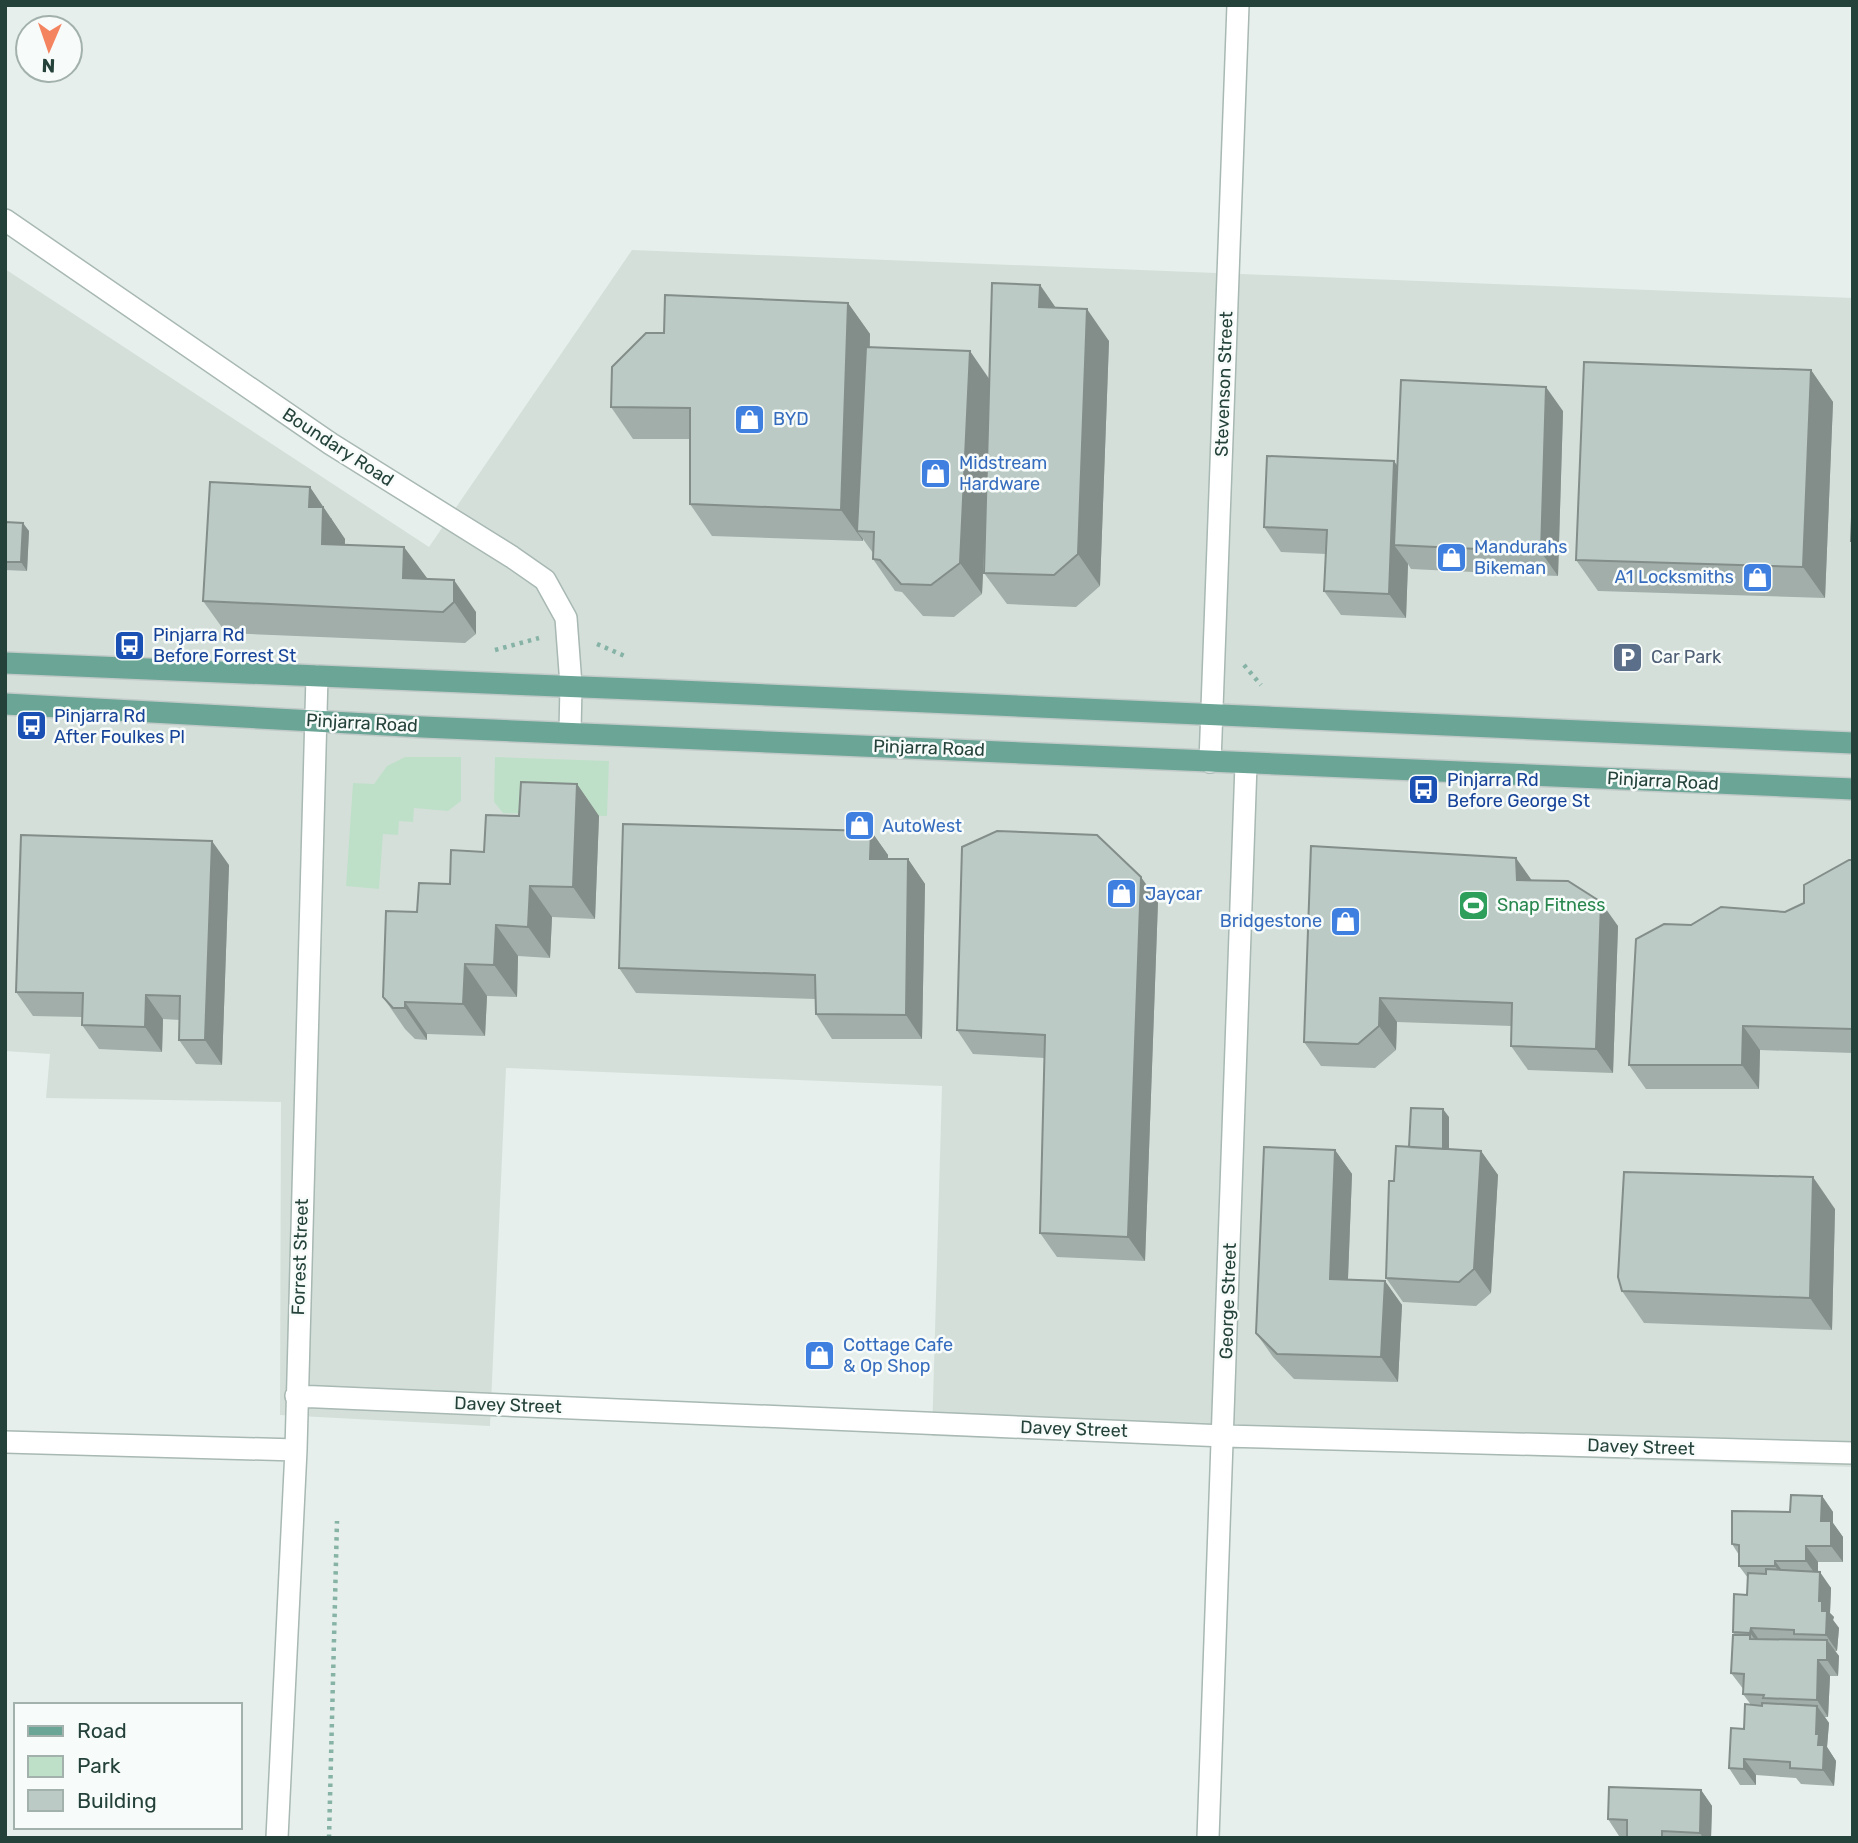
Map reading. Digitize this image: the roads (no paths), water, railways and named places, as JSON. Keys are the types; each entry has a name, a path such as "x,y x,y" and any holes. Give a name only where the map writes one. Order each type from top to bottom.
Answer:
{"main road":[{"path":"5,663 571,685 1853,743"},
{"name":"Pinjarra Road","path":"5,704 1246,764 1853,789"}],"street":[{"name":"Stevenson Street","path":"1210,762 1238,5"},
{"name":"Boundary Road","path":"5,220 331,444 545,580 566,618 571,685 570,732"},
{"name":"Forrest Street","path":"277,1838 296,1450 317,676"},
{"name":"George Street","path":"1208,1838 1246,764"},
{"name":"Davey Street","path":"296,1396 1224,1436 1853,1453"},
{"path":"5,1442 296,1450"}],"place":[{"name":"BYD","path":"750,419"},
{"name":"Midstream Hardware","path":"936,473"},
{"name":"Mandurahs Bikeman","path":"1451,557"},
{"name":"A1 Locksmiths","path":"1757,577"},
{"name":"Pinjarra Rd Before Forrest St","path":"130,645"},
{"name":"Car Park","path":"1628,657"},
{"name":"Pinjarra Rd After Foulkes Pl","path":"31,726"},
{"name":"Pinjarra Rd Before George St","path":"1424,790"},
{"name":"AutoWest","path":"859,826"},
{"name":"Jaycar","path":"1122,894"},
{"name":"Snap Fitness","path":"1474,905"},
{"name":"Bridgestone","path":"1345,921"},
{"name":"Cottage Cafe & Op Shop","path":"820,1355"}]}
